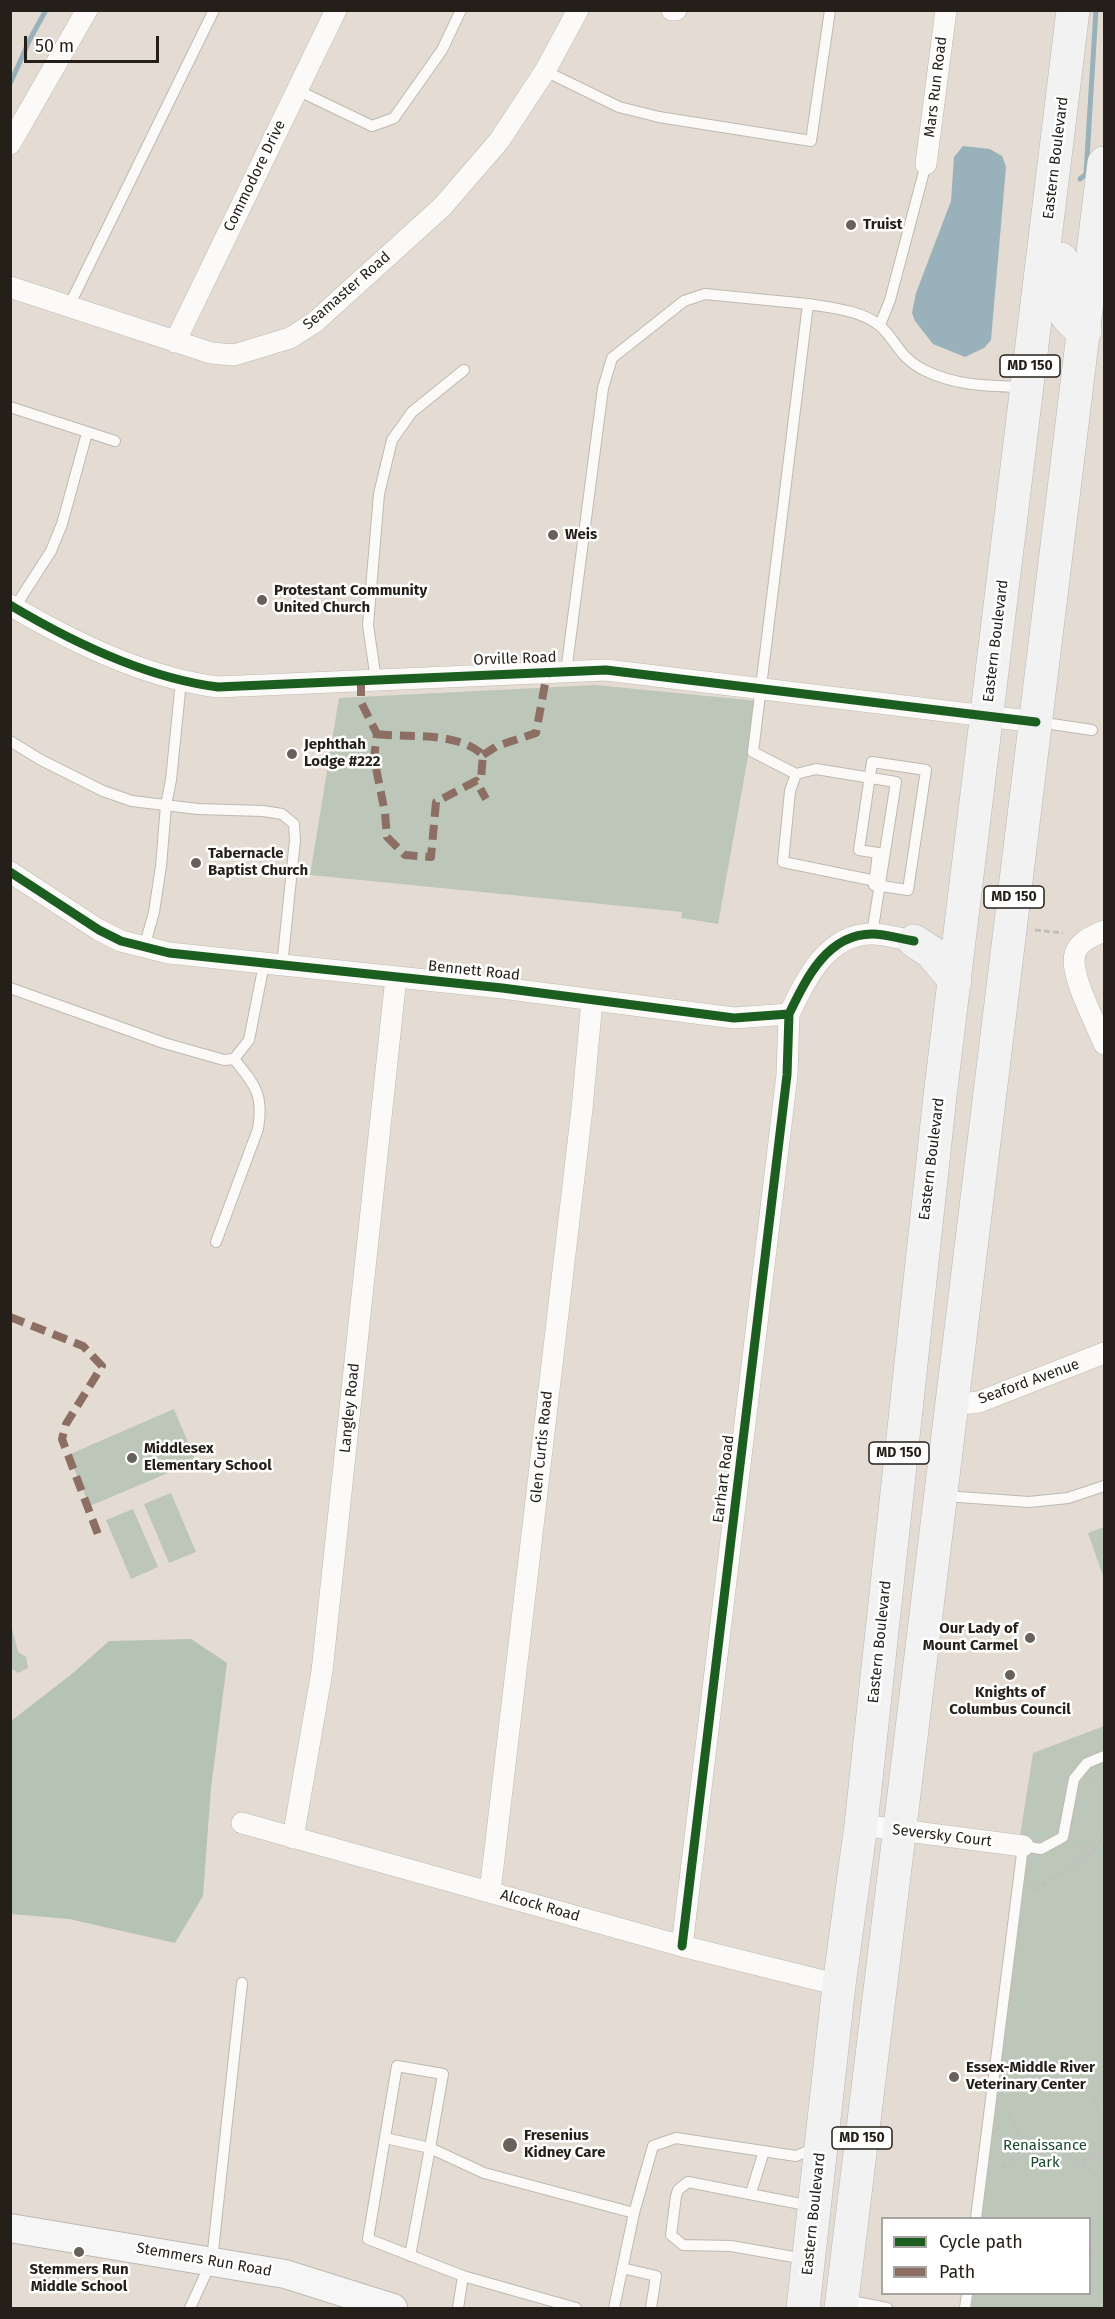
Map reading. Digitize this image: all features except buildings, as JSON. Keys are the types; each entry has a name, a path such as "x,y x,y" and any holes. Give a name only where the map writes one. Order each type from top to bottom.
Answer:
{"main road":[{"name":"Eastern Boulevard","path":"803,2308 839,1985 861,1825 906,1385 1073,10"},
{"path":"1058,144 1067,191 1059,299 1066,317 1095,332"},
{"name":"MD 150","path":"842,2304 1036,722 1095,332 1104,163"},
{"path":"914,941 930,943 947,937 962,921"},
{"path":"914,941 931,952 955,981"},
{"name":"Stemmers Run Road","path":"10,2228 285,2274 393,2308"}],"street":[{"path":"10,144 87,10"},
{"name":"Commodore Drive","path":"175,342 336,10"},
{"name":"Seamaster Road","path":"10,287 211,353 234,355 290,338 315,322 442,207 499,141 545,71 578,10"},
{"name":"Mars Run Road","path":"926,165 946,10"},
{"name":"Orville Road","path":"13,606 90,646 181,681 218,687 606,670 1036,722"},
{"name":"Bennett Road","path":"10,872 99,930 144,948 734,1018 775,1017 789,1014"},
{"path":"1104,932 1085,940 1075,952 1076,973 1104,1044"},
{"path":"789,1014 808,976 842,939 872,934 914,941"},
{"name":"Langley Road","path":"293,1838 322,1671 396,977"},
{"name":"Glen Curtis Road","path":"490,1892 582,1109 592,1001"},
{"name":"Earhart Road","path":"682,1946 787,1075 789,1014"},
{"name":"Seaford Avenue","path":"952,1405 979,1402 1104,1353"},
{"name":"Alcock Road","path":"242,1823 682,1946 839,1985"},
{"name":"Seversky Court","path":"861,1825 1023,1846"}],"lane":[{"path":"69,306 214,10"},
{"path":"297,90 372,126 394,118 442,50 461,10"},
{"path":"545,71 619,107 659,117 811,141 830,10"},
{"path":"880,325 893,290 926,165"},
{"path":"566,672 602,398 612,358 684,301 705,294 808,304 854,313 880,325 901,354 922,370 946,380 984,386 1028,387"},
{"path":"808,304 753,752 796,774 816,769 896,782 872,934"},
{"path":"376,680 368,626 379,494 392,440 412,412 465,370"},
{"path":"10,407 115,441"},
{"path":"13,606 51,551 62,524 87,433"},
{"path":"144,948 154,912 161,867 165,805 171,780 181,681"},
{"path":"1036,722 1092,730"},
{"path":"10,741 41,760 103,791 132,801 263,811 282,814 294,824 295,840 273,965 249,1040 234,1059"},
{"path":"872,762 926,770 908,890 874,885 879,853 859,850 870,778 872,762"},
{"path":"796,774 790,791 783,862 880,882"},
{"path":"10,988 164,1043 212,1058 234,1059 254,1084 261,1099 261,1110 258,1129 216,1242"},
{"path":"941,1495 1029,1502 1068,1498 1104,1486"},
{"path":"976,2217 1023,1846 1041,1849 1063,1837 1074,1779 1087,1763 1104,1756"},
{"path":"190,2308 212,2260 242,1983"},
{"path":"410,2256 442,2074 397,2066 368,2240 410,2256 463,2276 576,2308"},
{"path":"385,2138 430,2148 484,2173 634,2214"},
{"path":"614,2308 634,2214 653,2146 676,2138 796,2156 821,2146"},
{"path":"751,2193 764,2151"},
{"path":"809,2260 731,2246 683,2245 671,2235 678,2190 688,2182 814,2207"},
{"path":"622,2268 656,2276 651,2308"},
{"path":"458,2308 463,2276"},
{"path":"842,2304 887,2308"}],"path":[{"path":"1031,930 1063,933"},
{"path":"1093,1782 1104,1778"},
{"path":"1034,1890 1092,1852 1104,1835"},
{"path":"1094,2098 1104,2128"},
{"path":"1008,2115 1026,2145"},
{"path":"1005,2142 1065,2150 1082,2161 1104,2182"},
{"path":"1002,2168 1026,2145"},
{"path":"1082,2161 1104,2153"}],"green space":[{"path":"596,685 758,701 718,924 681,918 682,912 310,875 339,698"},
{"path":"174,1409 196,1461 90,1506 68,1455"},
{"path":"171,1493 196,1552 169,1563 144,1504"},
{"path":"133,1509 158,1567 131,1579 106,1520"},
{"path":"1104,1527 1104,1579 1088,1533"},
{"path":"11,1624 18,1652 26,1657 28,1668 18,1673 11,1668"},
{"path":"191,1639 227,1663 211,1788 203,1896 175,1943 69,1919 11,1914 11,1721 73,1673 109,1641"},
{"name":"Renaissance Park","path":"1104,1726 1104,2308 969,2308 971,2295 1091,2295 1091,2217 978,2217 1012,1887 1033,1753"}],"water":[{"path":"963,146 990,149 1002,156 1006,167 991,340 984,348 965,357 933,344 915,321 912,313 916,293 951,201 954,157"}],"waterway":[{"path":"10,84 46,10"},
{"path":"1080,179 1086,174 1096,10"}],"marked path":[{"path":"483,755 497,746 536,733 547,673"},
{"path":"361,681 361,702 377,734 374,758 385,813 387,837 405,855 431,857 436,802 476,781 486,799"},
{"path":"377,734 433,737 460,742 472,747 483,755 481,778 476,781"},
{"path":"10,1317 83,1346 102,1366 66,1424 62,1439 99,1537"}],"cycle path":[{"path":"10,605 84,645 137,667 164,676 218,687 606,670 1036,722"},
{"path":"10,872 99,930 121,941 169,953 502,988 734,1018 789,1014 820,961 830,950 856,936 872,934 914,941"},
{"path":"682,1946 787,1075 789,1014"}],"place":[{"name":"Truist","path":"851,225"},
{"name":"Weis","path":"553,535"},
{"name":"Protestant Community United Church","path":"262,600"},
{"name":"Jephthah Lodge #222","path":"292,754"},
{"name":"Tabernacle Baptist Church","path":"196,863"},
{"name":"Middlesex Elementary School","path":"132,1458"},
{"name":"Our Lady of Mount Carmel","path":"1030,1638"},
{"name":"Knights of Columbus Council","path":"1010,1675"},
{"name":"Essex-Middle River Veterinary Center","path":"954,2077"},
{"name":"Fresenius Kidney Care","path":"510,2145"},
{"name":"Stemmers Run Middle School","path":"79,2252"}]}
